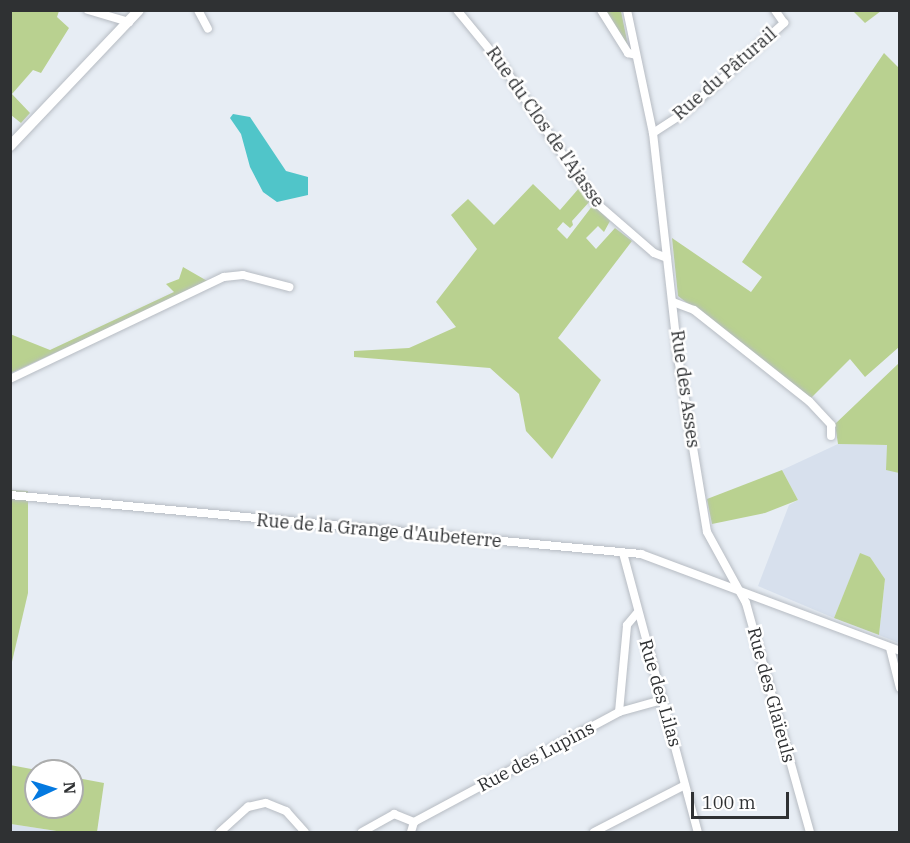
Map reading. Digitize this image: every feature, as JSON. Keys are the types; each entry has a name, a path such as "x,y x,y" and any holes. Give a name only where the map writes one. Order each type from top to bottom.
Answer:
{"main road":[{"path":"10,146 140,10"}],"street":[{"path":"88,10 129,22"},
{"path":"198,10 208,29"},
{"name":"Rue du Clos de l'Ajasse","path":"457,10 501,64 594,201 654,254 667,258"},
{"path":"601,10 628,53 636,55"},
{"name":"Rue des Asses","path":"627,10 653,133 672,302 707,532 742,592"},
{"name":"Rue du Pâturail","path":"653,133 684,113 784,22 775,10"},
{"path":"10,379 224,277 243,275 289,287"},
{"path":"672,302 694,310 810,401 831,424 831,436"},
{"name":"Rue de la Grange d'Aubeterre","path":"10,495 650,556 742,592"},
{"name":"Rue des Lilas","path":"623,553 637,613 698,832"},
{"path":"742,592 900,651"},
{"name":"Rue des Glaïeuls","path":"742,592 810,832"},
{"path":"619,712 627,625 637,613"},
{"path":"890,648 900,688"},
{"name":"Rue des Lupins","path":"414,822 619,712 662,700"},
{"path":"594,832 685,785"},
{"path":"220,832 248,807 266,803 286,812 305,832"},
{"path":"362,832 394,814 405,815 414,822 411,832"}],"shaded area":[{"path":"838,444 887,445 887,469 899,473 899,643 879,635 885,579 870,557 860,554 834,618 758,586 789,505 798,500 782,470"},
{"path":"11,824 63,832 11,832"}],"green space":[{"path":"10,11 59,11 57,17 69,28 41,73 33,70 12,94 30,113 21,123 11,115"},
{"path":"603,11 621,11 628,46 626,47"},
{"path":"853,11 881,11 865,23"},
{"path":"884,53 899,68 899,347 865,377 850,359 811,398 678,296 672,238 751,292 762,277 742,262"},
{"path":"533,184 560,210 580,187 590,201 572,221 573,225 570,228 563,222 557,229 567,239 593,205 610,221 604,232 598,226 586,238 596,249 615,228 632,241 558,338 601,380 552,459 526,431 519,394 490,368 354,357 354,351 409,348 456,327 436,302 477,249 451,215 468,199 494,225"},
{"path":"183,267 209,282 11,373 10,334 50,350 174,292 166,284 179,279"},
{"path":"899,363 899,473 886,470 887,445 838,444 835,424"},
{"path":"782,470 798,500 765,513 712,524 707,499"},
{"path":"11,490 28,491 28,593 11,666"},
{"path":"860,553 870,557 885,579 879,635 834,618"},
{"path":"10,765 24,768 24,819 84,819 84,779 104,783 97,832 63,832 11,824"}],"water":[{"path":"233,114 250,117 286,171 308,177 308,195 277,202 263,192 250,167 241,134 230,118"}]}
